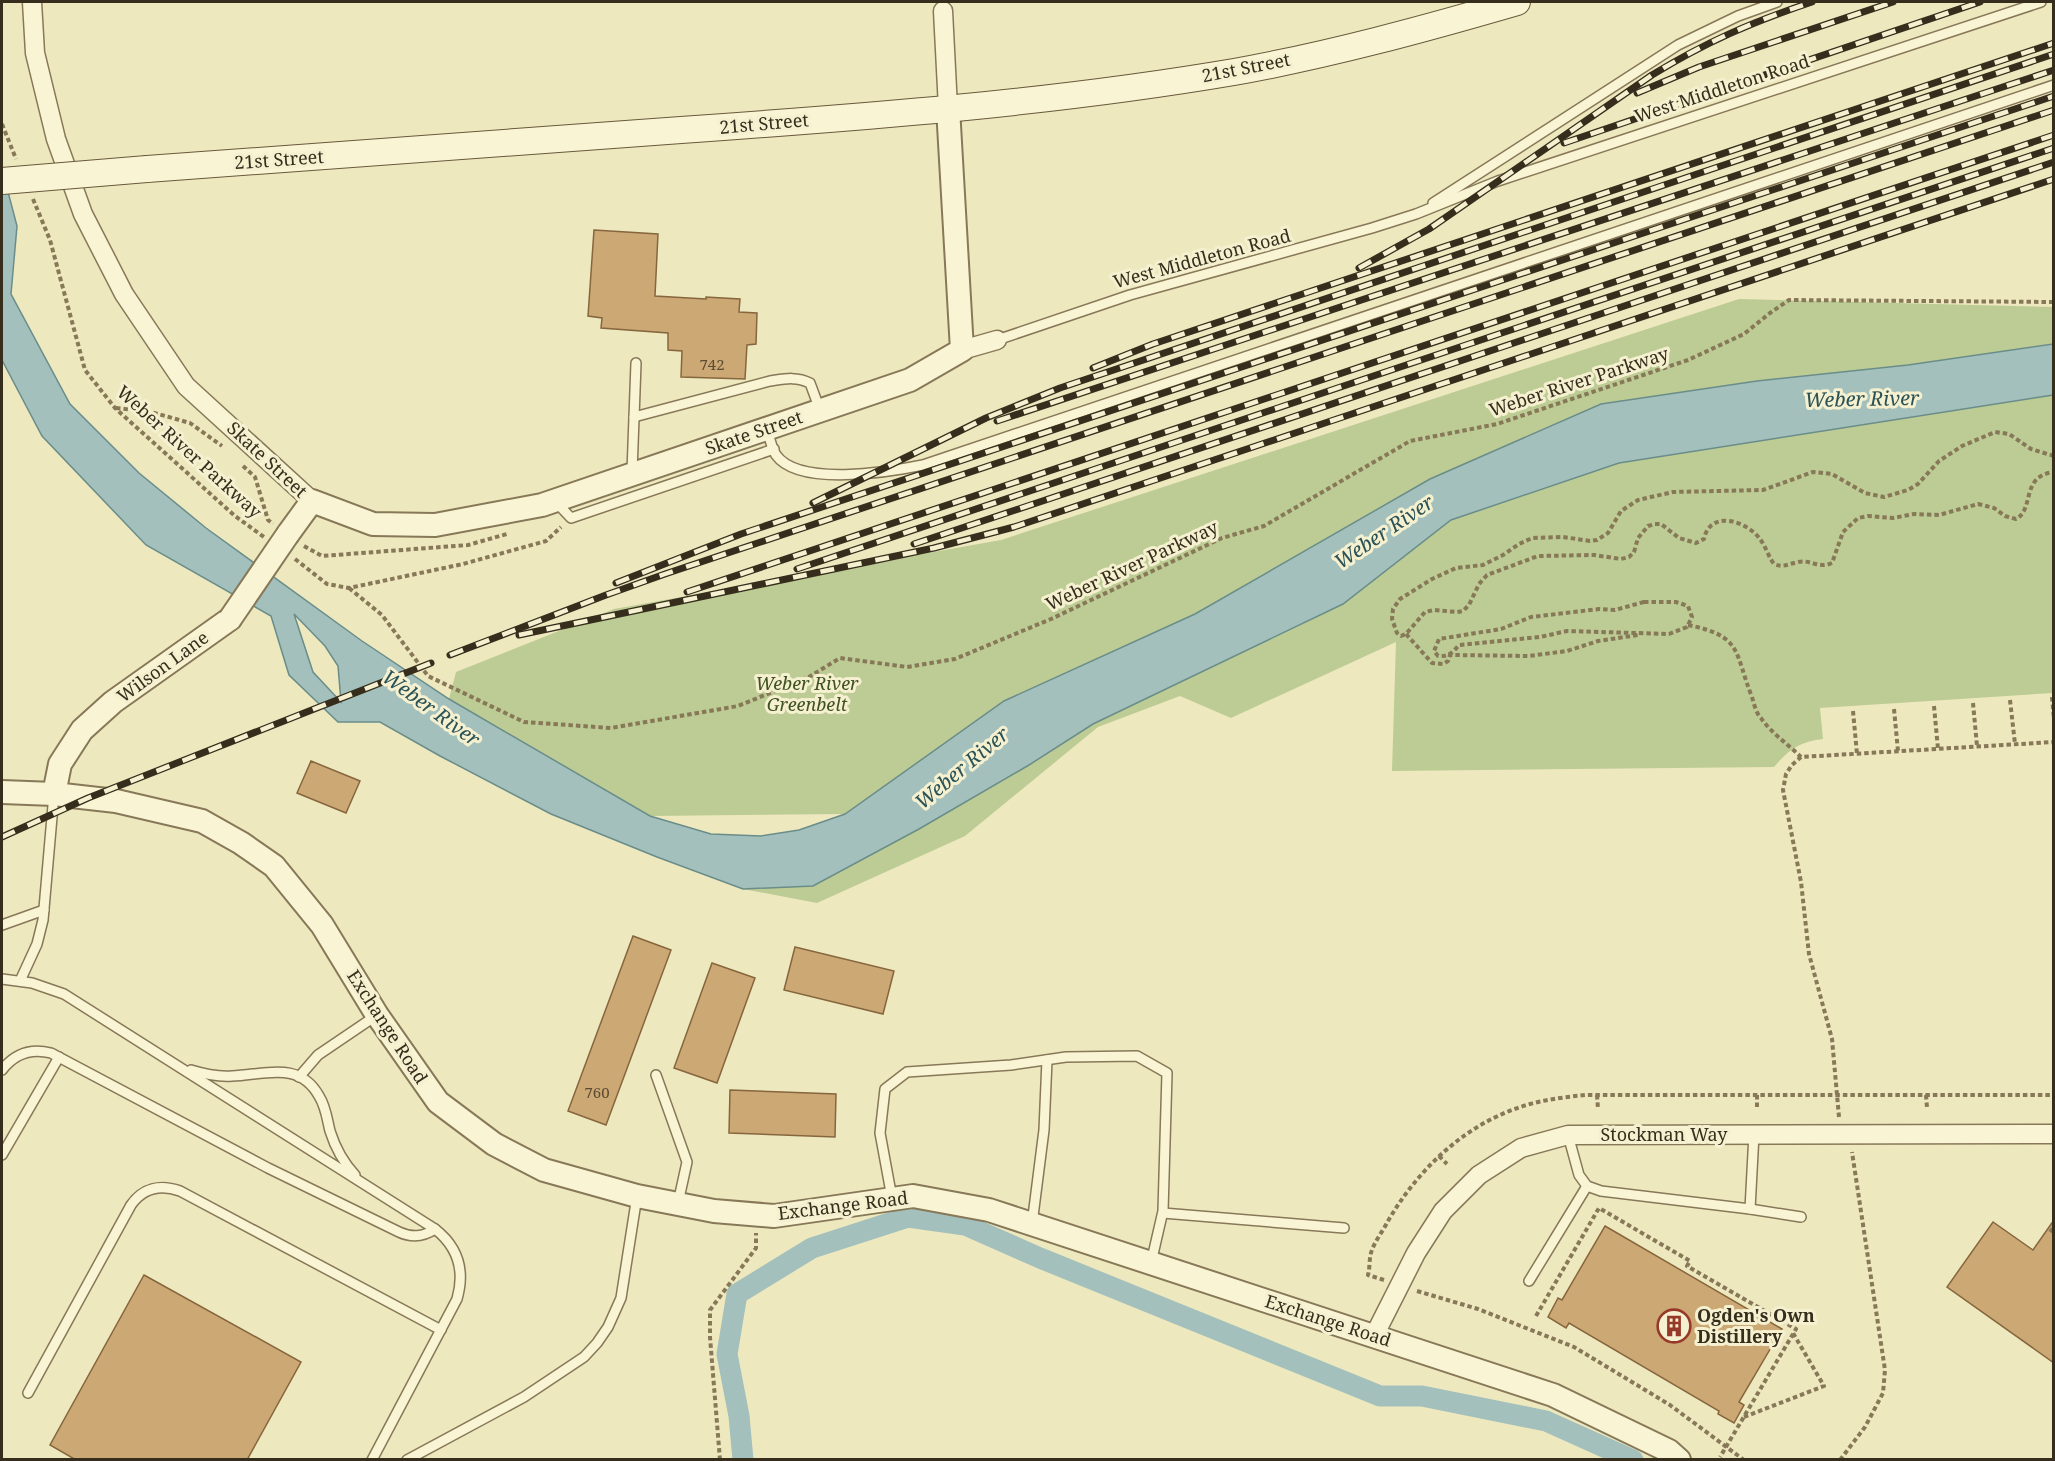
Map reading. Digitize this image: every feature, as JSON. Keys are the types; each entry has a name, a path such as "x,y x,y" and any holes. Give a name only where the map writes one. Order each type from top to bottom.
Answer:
{"main road":[{"name":"21st Street","path":"10,173 147,170 757,124 1085,94 1236,71 1359,45 1517,2"}],"street":[{"name":"Skate Street","path":"32,2 35,52 56,140 83,214 124,294 186,386 312,501 373,524 435,525 542,506 632,475 770,439 820,410 910,380 962,350 997,340"},
{"path":"940,6 962,350"},
{"name":"Wilson Lane","path":"54,794 60,764 82,730 114,702 230,619 281,539 312,501"},
{"path":"2,792 54,794"},
{"name":"Exchange Road","path":"54,794 116,801 202,820 274,866 322,925 377,1016 438,1102 494,1144 544,1170 678,1205 756,1215 774,1216 913,1196 989,1210 1553,1395 1669,1451 1679,1460"},
{"name":"Stockman Way","path":"1374,1336 1416,1253 1443,1211 1479,1175 1521,1148 1568,1135 2054,1134"}],"lane":[{"name":"West Middleton Road","path":"1416,214 1678,45 1737,16 1777,2"},
{"name":"West Middleton Road","path":"997,340 1130,295 1328,241 1416,214 1498,181 2041,2"},
{"path":"555,501 571,518 770,439 783,462 792,468 814,474 875,473 923,465 2054,85"},
{"path":"632,475 636,363"},
{"path":"634,417 770,381 790,379 802,379 810,383 820,410"},
{"path":"20,981 37,944 44,910 54,794"},
{"path":"2,924 44,910"},
{"path":"2,979 44,986 64,994 443,1235 455,1251 461,1270 457,1299 372,1460"},
{"path":"299,1077 318,1055 377,1016"},
{"path":"2,1070 13,1058 32,1051 42,1051 59,1057 277,1173 399,1232 416,1236 435,1229"},
{"path":"892,1199 880,1133 885,1089 907,1072 1011,1065 1066,1057 1137,1056 1167,1073 1163,1213 1151,1263"},
{"path":"2,1155 59,1057"},
{"path":"1032,1224 1044,1130 1047,1060"},
{"path":"180,1067 212,1075 229,1076 278,1071 299,1077 318,1092 324,1103 335,1144 347,1166 363,1183"},
{"path":"656,1075 687,1162 678,1205"},
{"path":"1750,1209 1754,1134"},
{"path":"1568,1135 1579,1175 1587,1186 1601,1191 1802,1217"},
{"path":"1529,1281 1587,1186"},
{"path":"28,1393 130,1205 143,1193 160,1187 180,1191 441,1330"},
{"path":"407,1460 524,1397 584,1357 597,1343 608,1327 621,1298 637,1196"},
{"path":"1163,1213 1344,1228"}],"path":[{"path":"2,124 10,173"},
{"name":"Weber River Parkway","path":"33,198 50,240 85,370 116,408 235,516 281,539"},
{"name":"Weber River Parkway","path":"349,588 382,615 428,676 524,722 611,728 738,706 809,677 840,658 907,667 955,659 1051,619 1222,538 1264,526 1410,441 1497,424 1688,360 1744,334 1770,312 1789,300 2054,302"},
{"path":"116,408 151,412 190,423 227,450"},
{"path":"2054,456 2031,449 2009,434 1995,432 1962,446 1939,461 1918,484 1908,490 1884,497 1865,493 1832,474 1813,472 1763,490 1673,492 1638,500 1620,511 1608,532 1597,540 1563,537 1532,538 1519,543 1503,555 1483,565 1456,568 1432,579 1400,599 1393,609 1392,619 1397,633 1401,636 1406,634 1425,612 1463,610 1469,605 1479,584 1487,575 1547,554 1594,555 1622,559 1629,557 1634,552 1638,538 1648,526 1654,524 1661,524 1679,538 1696,543 1704,539 1708,526 1714,522 1725,520 1737,522 1759,537 1774,564 1788,566 1800,561 1826,565 1832,563 1843,532 1858,518 1939,514 1978,504 1994,508 2005,516 2016,519 2023,514 2031,486 2035,481 2042,475 2054,472"},
{"path":"241,464 255,477 268,520"},
{"name":"Weber River Parkway","path":"293,558 327,584 349,588 464,564 546,541 571,518"},
{"path":"1406,634 1432,663 1437,665 1448,661 1459,645 1568,632 1669,634 1687,627 1692,617 1688,606 1676,602 1644,602 1615,610 1599,609 1532,617 1501,629 1439,639 1434,651"},
{"path":"1688,625 1715,632 1728,639 1736,649 1740,666 1760,717 1801,757"},
{"path":"1420,649 1434,651 1438,656 1529,656 1568,651 1598,641 1648,633"},
{"path":"2052,698 2054,719"},
{"path":"2010,700 2015,744"},
{"path":"1973,703 1977,746"},
{"path":"1934,706 1938,749"},
{"path":"1894,709 1898,751"},
{"path":"1852,711 1857,754"},
{"path":"1838,1113 1832,1039 1809,954 1801,882 1784,790 1786,774 1791,765 1801,757 2054,742"},
{"path":"1597,1095 1598,1109"},
{"path":"1757,1095 1757,1108"},
{"path":"1926,1095 1927,1108"},
{"path":"1439,1156 1447,1164"},
{"path":"1840,1460 1865,1427 1883,1393 1885,1370 1854,1158"},
{"path":"1536,1316 1599,1208 1690,1261 1687,1266 1796,1329 1720,1458"},
{"path":"720,1460 710,1310 756,1248 756,1215"},
{"path":"2050,1232 2054,1227"},
{"path":"1368,1275 1478,1309 1574,1347 1670,1405 1744,1460"},
{"path":"1744,1417 1824,1386 1793,1333"}],"green space":[{"name":"Weber River Greenbelt","path":"1739,299 2053,307 2053,344 1908,365 1757,381 1601,404 1430,479 1195,614 1004,701 845,814 650,816 449,699 456,672 614,609 1001,540"},
{"path":"2053,395 2053,693 1820,708 1823,739 1795,747 1774,767 1392,771 1396,642 1231,718 1180,696 1098,727 965,836 817,903 743,889 813,886 919,829 1029,765 1093,724 1343,604 1451,520 1619,463"}],"water":[{"name":"Weber River","path":"2,169 17,226 11,294 70,404 139,473 206,528 362,641 449,699 650,816 711,834 761,836 799,830 845,814 1004,701 1195,614 1430,479 1601,404 1757,381 1908,365 2053,344 2053,395 1619,463 1451,520 1343,604 1093,724 1029,765 919,829 813,886 743,889 551,814 380,722 338,722 289,675 271,616 146,545 42,436 2,360","holes":["294,614 325,646 338,666 341,702 313,672"]}],"building":[{"path":"594,230 658,234 655,296 740,299 739,312 757,313 756,344 747,345 745,379 681,377 682,351 668,350 668,333 601,328 602,318 588,316"},
{"path":"311,761 360,781 346,813 297,793"},
{"path":"633,936 671,950 606,1125 568,1111"},
{"path":"795,947 894,971 883,1014 784,990"},
{"path":"712,963 755,978 717,1083 674,1068"},
{"path":"730,1090 836,1094 835,1137 729,1133"},
{"path":"2054,1220 2054,1363 1947,1287 1993,1222 2033,1250"},
{"name":"Ogden's Own Distillery","path":"1605,1226 1782,1329 1739,1402 1744,1405 1734,1423 1718,1414 1719,1411 1569,1323 1566,1328 1548,1317 1558,1298 1562,1300"},
{"path":"144,1275 301,1362 247,1460 76,1460 50,1445"}],"waterway":[{"path":"743,1460 739,1416 727,1354 737,1294 812,1248 908,1217 965,1225 1040,1258 1380,1396 1422,1396 1546,1421 1633,1460"}],"railway":[{"path":"1359,268 1429,229 1672,63 1769,17 1812,2"},
{"path":"1637,93 1699,67 1893,2"},
{"path":"1564,143 1980,2"},
{"path":"1093,368 1153,344 2054,43"},
{"path":"813,503 986,418 1060,388 2054,54"},
{"path":"997,421 2054,70"},
{"path":"616,583 741,534 2054,96"},
{"path":"450,655 665,574 2054,110"},
{"path":"687,592 2054,135"},
{"path":"797,569 2054,148"},
{"path":"914,544 2054,162"},
{"path":"519,635 934,548 1014,527 2054,179"},
{"path":"2,837 88,798 431,663"}],"place":[{"name":"Ogden's Own Distillery","path":"1674,1326"}]}
